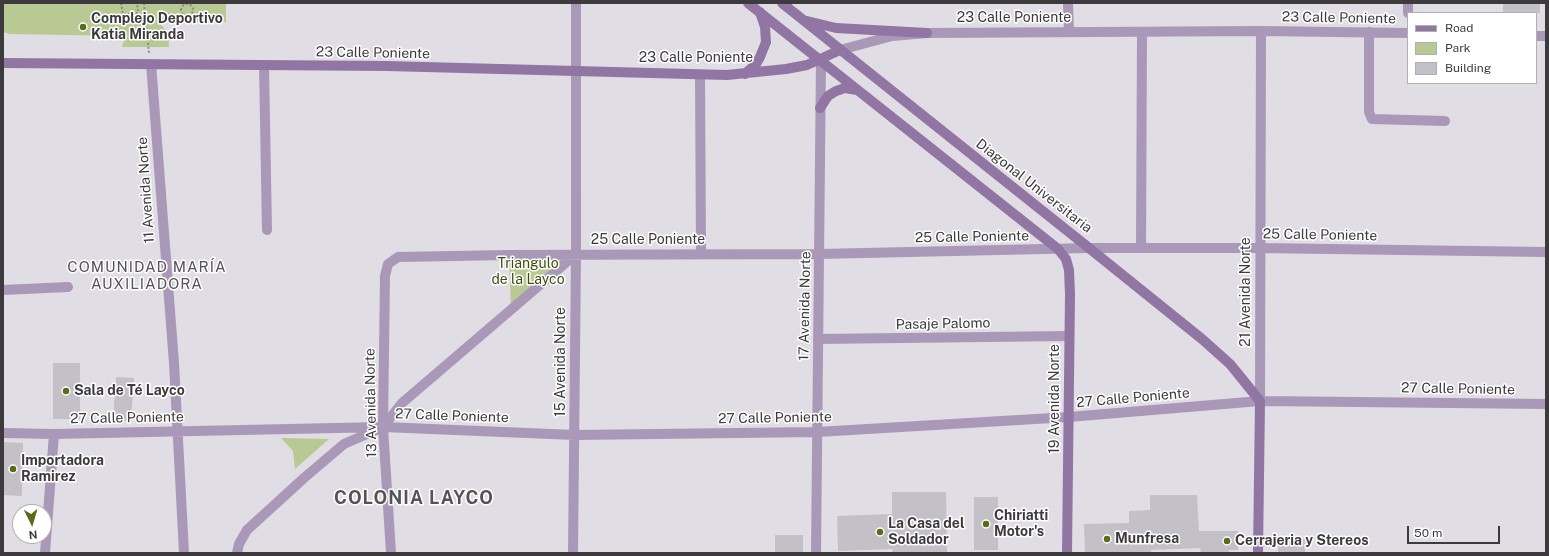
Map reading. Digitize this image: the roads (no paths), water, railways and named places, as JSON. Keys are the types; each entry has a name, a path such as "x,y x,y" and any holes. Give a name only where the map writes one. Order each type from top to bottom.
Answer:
{"main road":[{"path":"748,3 1058,249"},
{"name":"Diagonal Universitaria","path":"782,3 1202,339 1230,364 1260,401"},
{"path":"744,74 756,64 766,42 765,27 760,12"},
{"path":"799,18 820,25 836,28 927,33"},
{"name":"23 Calle Poniente","path":"3,63 576,70 700,75 744,74 795,68 820,60 840,50"},
{"path":"820,108 828,96 836,91 845,88 859,91"},
{"name":"19 Avenida Norte","path":"1058,249 1066,259 1069,270 1070,417 1067,553"},
{"name":"21 Avenida Norte","path":"1258,553 1260,401"}],"street":[{"name":"15 Avenida Norte","path":"573,553 576,254 576,3"},
{"path":"1068,3 1069,32"},
{"name":"23 Calle Poniente","path":"840,50 892,36 927,33 1261,31 1407,33"},
{"name":"21 Avenida Norte","path":"1260,401 1259,248 1261,31"},
{"path":"1141,248 1142,32"},
{"path":"1369,32 1369,112 1372,119 1445,121"},
{"name":"17 Avenida Norte","path":"816,553 820,60"},
{"name":"11 Avenida Norte","path":"150,64 174,363 184,553"},
{"path":"264,65 267,230"},
{"path":"700,75 701,254"},
{"name":"25 Calle Poniente","path":"398,258 576,254 819,254 1090,248 1259,248 1546,252"},
{"path":"237,553 239,544 247,530 304,478 344,444 383,427 402,403 576,254"},
{"name":"13 Avenida Norte","path":"391,553 383,427 385,276 388,264 398,258"},
{"path":"3,290 68,286"},
{"name":"Pasaje Palomo","path":"818,339 1070,336"},
{"name":"27 Calle Poniente","path":"3,433 54,434 383,427 575,435 817,432 1070,417 1260,401 1546,404"},
{"path":"45,553 54,434"}],"place":[{"name":"Complejo Deportivo Katia Miranda","path":"83,27"},
{"name":"Sala de Té Layco","path":"66,391"},
{"name":"Importadora Ramirez","path":"13,469"},
{"name":"Chiriatti Motor's","path":"986,524"},
{"name":"La Casa del Soldador","path":"880,532"},
{"name":"Munfresa","path":"1107,539"},
{"name":"Cerrajeria y Stereos","path":"1227,541"}],"district":[{"name":"COMUNIDAD MARÍA AUXILIADORA","path":"147,276"},
{"name":"COLONIA LAYCO","path":"414,498"}],"park label":[{"name":"Triangulo de la Layco","path":"528,272"}]}
